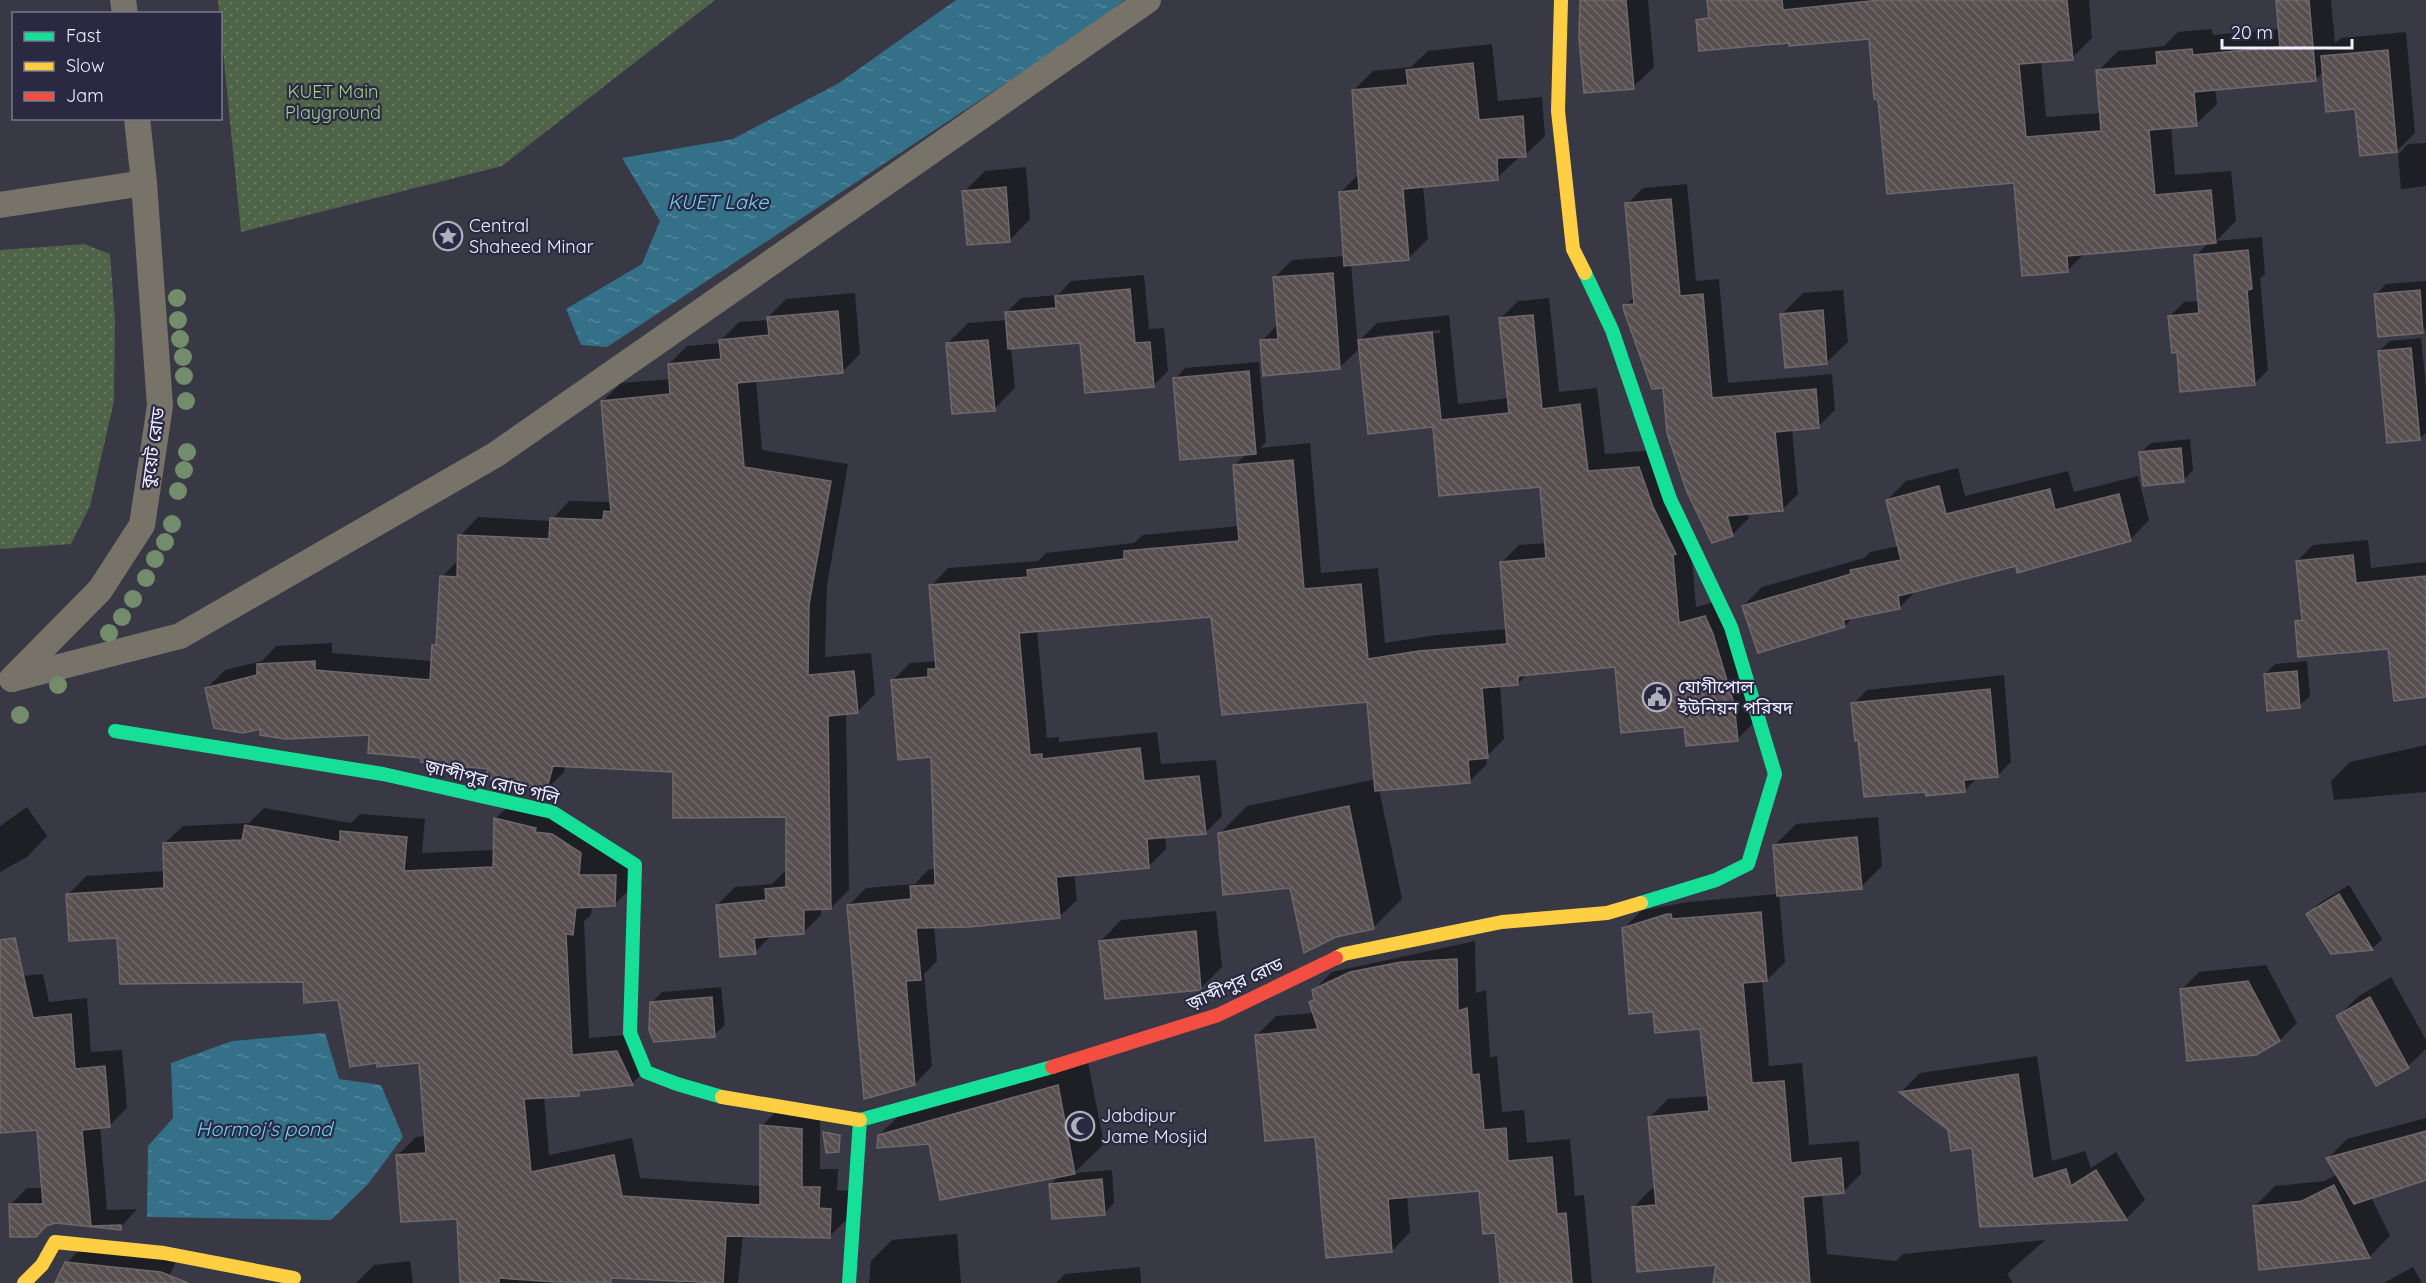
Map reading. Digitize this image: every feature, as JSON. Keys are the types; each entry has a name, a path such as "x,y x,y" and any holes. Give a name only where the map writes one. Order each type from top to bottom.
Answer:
{"street":[{"name":"জ়াব্দীপুর রোড","path":"860,1120 1060,1065 1218,1015 1344,954 1502,922 1607,913 1716,880 1748,864 1775,774 1731,627 1670,499 1612,330 1573,249 1558,111 1561,0"},
{"name":"জ়াব্দীপুর রোড গলি","path":"115,731 383,774 552,812 635,865 630,1033 646,1072 678,1086 774,1106 837,1114 860,1120"},
{"path":"849,1283 860,1120"},
{"path":"24,1283 42,1265 55,1242 164,1252 294,1278"}],"lane":[{"path":"6,683 180,636 495,455 1148,0"},
{"name":"কুয়েট রোড","path":"6,683 100,590 142,525 160,406 137,120"},
{"path":"0,205 144,183"}],"green space":[{"name":"KUET Main Playground","path":"218,0 715,0 502,166 241,232 222,40 222,12 219,12"},
{"path":"84,244 110,254 115,320 114,401 90,506 71,544 0,549 0,250"}],"water":[{"name":"KUET Lake","path":"956,0 1124,0 1080,34 607,347 581,345 566,309 642,264 660,221 622,158 733,139 839,83"},
{"name":"Hormoj's pond","path":"325,1033 339,1079 381,1085 403,1137 368,1184 331,1220 147,1217 148,1146 173,1118 171,1063 232,1041"}],"building":[{"path":"1580,0 1626,0 1634,89 1584,93 1579,38"},
{"path":"1707,0 1782,0 1783,10 1880,0 2067,0 2073,60 2019,64 2026,137 2101,131 2096,70 2157,65 2156,52 2192,49 2193,55 2280,47 2276,0 2309,0 2316,81 2194,92 2197,126 2149,130 2155,195 2211,190 2216,243 2067,256 2068,272 2022,276 2014,183 1887,194 1878,100 1874,99 1869,39 1699,51 1696,20 1709,18"},
{"path":"2388,50 2397,152 2360,156 2355,109 2326,112 2321,56"},
{"path":"1473,63 1479,120 1523,116 1526,157 1497,158 1498,180 1403,189 1409,260 1344,266 1339,192 1359,190 1352,90 1408,85 1406,70"},
{"path":"1006,187 1010,242 967,245 962,191"},
{"path":"1671,199 1680,296 1703,294 1712,398 1816,389 1819,428 1775,432 1783,511 1727,516 1733,536 1712,543 1687,492 1667,433 1663,388 1652,389 1623,305 1634,304 1625,203"},
{"path":"2248,250 2252,289 2247,290 2255,385 2180,392 2177,352 2172,353 2168,316 2199,313 2194,255"},
{"path":"1333,273 1340,369 1263,376 1260,340 1278,339 1273,277"},
{"path":"1130,289 1135,343 1150,342 1154,387 1085,393 1080,343 1008,349 1005,312 1056,308 1055,296"},
{"path":"2420,290 2423,333 2378,337 2374,294"},
{"path":"1823,310 1827,364 1785,368 1780,314"},
{"path":"838,311 843,373 737,383 744,467 831,481 809,604 808,675 854,671 858,713 828,716 831,909 804,910 804,934 754,938 756,954 720,957 716,905 766,900 765,889 786,887 786,817 673,818 673,772 553,766 546,791 486,778 488,769 421,762 421,758 368,753 369,735 285,739 260,735 260,729 243,733 214,728 205,688 257,675 257,664 315,661 315,670 430,680 432,645 436,645 440,576 457,577 458,535 549,539 550,518 603,520 604,511 611,512 601,401 670,394 668,364 721,359 719,340 769,335 767,317"},
{"path":"1533,315 1542,409 1580,404 1588,471 1639,467 1653,507 1676,554 1673,555 1679,623 1705,616 1713,634 1734,704 1738,741 1686,746 1684,727 1621,733 1615,667 1518,676 1518,685 1482,688 1488,758 1468,760 1470,783 1375,791 1367,702 1222,715 1211,617 1019,633 1030,755 1042,754 1042,759 1140,748 1144,781 1199,776 1206,834 1147,839 1149,868 1056,877 1060,918 969,927 916,928 921,980 906,981 915,1085 864,1099 847,905 911,899 910,886 935,885 931,757 898,760 891,680 928,677 928,669 936,669 929,585 1028,577 1027,570 1124,559 1124,551 1239,541 1233,465 1293,460 1304,589 1361,584 1368,659 1419,651 1507,644 1500,562 1546,558 1540,487 1439,496 1433,427 1368,434 1358,340 1432,332 1441,420 1509,413 1499,318"},
{"path":"988,340 995,411 952,414 946,343"},
{"path":"2411,348 2420,440 2387,443 2378,351"},
{"path":"1249,371 1256,454 1180,460 1173,378"},
{"path":"2181,448 2184,482 2143,486 2139,452"},
{"path":"1939,486 1946,514 2050,489 2055,510 2119,494 2131,541 2017,573 2016,566 1898,596 1900,609 1843,620 1845,627 1758,653 1742,606 1851,574 1850,570 1901,560 1886,500"},
{"path":"2353,555 2356,583 2426,576 2426,697 2394,701 2388,649 2298,657 2295,621 2302,620 2296,561"},
{"path":"2297,671 2300,708 2267,711 2264,674"},
{"path":"1990,689 1998,777 1964,780 1965,792 1926,796 1925,792 1864,797 1858,740 1855,741 1851,703"},
{"path":"1349,806 1374,929 1336,937 1304,953 1290,888 1223,895 1218,833"},
{"path":"494,818 536,828 535,832 552,834 581,853 579,875 616,875 615,906 576,908 573,935 566,934 572,1055 617,1051 633,1085 579,1091 579,1096 524,1099 531,1172 614,1155 622,1196 760,1205 760,1125 802,1129 802,1187 820,1187 819,1208 831,1209 830,1238 726,1236 723,1283 611,1278 611,1282 556,1282 499,1278 499,1283 460,1283 457,1219 401,1222 396,1155 426,1153 419,1063 377,1067 377,1063 350,1067 338,1000 304,1003 303,982 120,984 117,938 69,941 66,894 164,888 163,843 242,840 245,825 340,842 340,831 407,837 404,871 493,867"},
{"path":"1857,837 1862,889 1777,896 1773,845"},
{"path":"2339,894 2373,950 2331,954 2306,914"},
{"path":"1761,912 1767,981 1743,983 1752,1083 1784,1081 1791,1163 1841,1158 1844,1193 1803,1197 1810,1283 1713,1283 1716,1265 1637,1272 1632,1207 1656,1205 1648,1117 1709,1111 1700,1029 1655,1033 1653,1012 1629,1014 1622,928 1667,914 1671,914 1672,919"},
{"path":"1196,931 1201,990 1105,999 1099,941"},
{"path":"15,938 33,1018 71,1014 75,1069 105,1066 110,1127 82,1130 91,1226 121,1225 121,1230 56,1223 46,1226 36,1237 10,1237 9,1204 43,1204 37,1130 0,1133 0,940"},
{"path":"1457,959 1458,1011 1467,1008 1472,1075 1479,1074 1484,1130 1506,1128 1508,1161 1552,1157 1557,1214 1566,1213 1572,1283 1500,1283 1495,1233 1483,1234 1479,1191 1388,1199 1392,1252 1326,1258 1315,1137 1265,1141 1255,1035 1318,1029 1309,1002 1314,1000 1312,990 1350,972 1401,962"},
{"path":"2248,981 2280,1041 2256,1055 2187,1061 2180,989"},
{"path":"712,997 715,1037 654,1042 649,1030 650,1002"},
{"path":"2370,997 2409,1068 2376,1086 2336,1016"},
{"path":"2018,1074 2033,1179 2066,1169 2071,1186 2096,1170 2127,1220 1980,1227 1972,1148 1951,1151 1948,1130 1899,1092"},
{"path":"1058,1085 1075,1174 940,1200 929,1144 877,1148 878,1135"},
{"path":"2426,1131 2426,1180 2354,1204 2326,1158"},
{"path":"823,1132 840,1135 839,1152 826,1153"},
{"path":"1102,1179 1105,1215 1052,1219 1049,1184"},
{"path":"2334,1185 2370,1258 2259,1270 2253,1206 2302,1201"},
{"path":"65,1262 161,1272 188,1283 55,1283"}],"traffic: fast":[{"path":"1585,273 1612,330 1670,499 1731,627 1775,774 1748,864 1716,880 1641,903"},
{"path":"115,731 383,774 552,812 635,865 630,1033 646,1072 722,1097"},
{"path":"849,1283 860,1120 1052,1067"}],"traffic: slow":[{"path":"1561,0 1558,111 1573,249 1585,273"},
{"path":"1336,958 1344,954 1502,922 1607,913 1641,903"},
{"path":"722,1097 860,1120"},
{"path":"24,1283 42,1265 55,1242 164,1253 294,1278"}],"traffic: jam":[{"path":"1052,1067 1218,1015 1336,958"}],"place":[{"name":"Central Shaheed Minar","path":"448,236"},
{"name":"যোগীপোল ইউনিয়ন পরিষদ","path":"1657,697"},
{"name":"Jabdipur Jame Mosjid","path":"1080,1126"}]}
